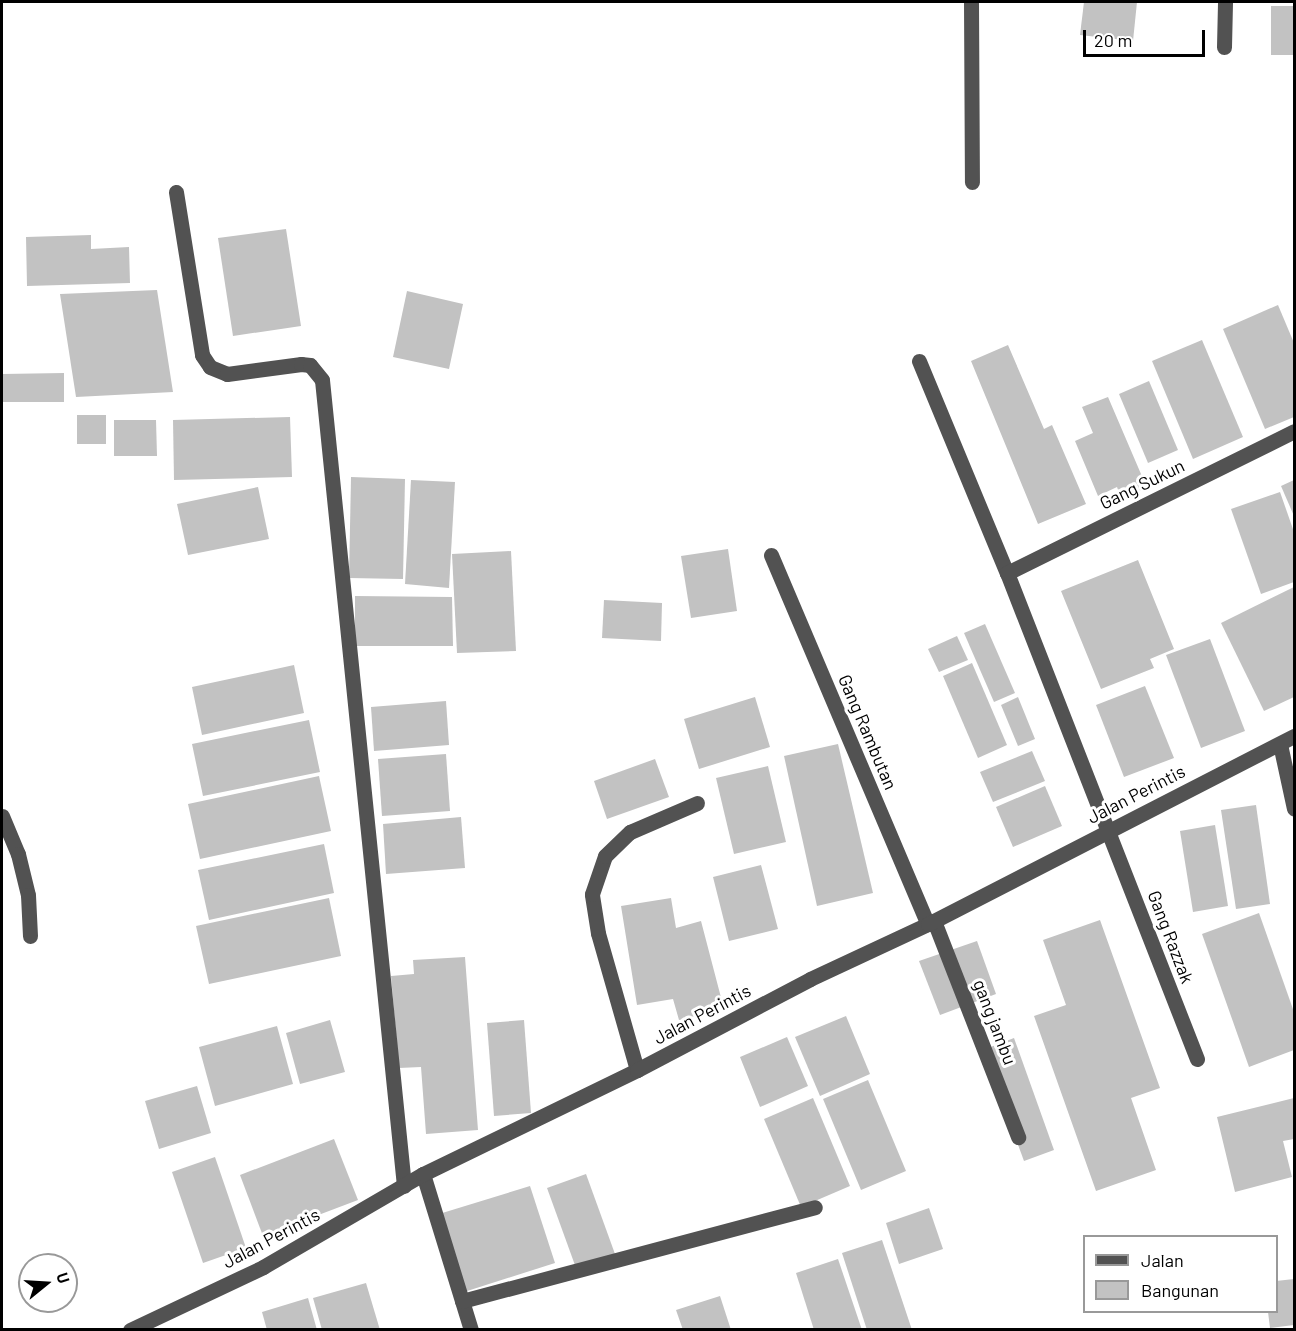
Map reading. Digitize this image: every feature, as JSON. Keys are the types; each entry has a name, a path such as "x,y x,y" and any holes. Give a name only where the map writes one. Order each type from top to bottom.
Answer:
{"street":[{"path":"971,2 972,182"},
{"path":"1224,2 1224,47"},
{"path":"176,192 202,355 210,367 227,374 310,365 322,380 404,1186"},
{"path":"919,361 1007,573 1108,829"},
{"name":"Gang Sukun","path":"1007,573 1294,431"},
{"name":"Gang Rambutan","path":"771,555 931,923"},
{"name":"Jalan Perintis","path":"130,1329 263,1267 423,1174 637,1070 810,979 931,923 1108,829 1294,736"},
{"path":"1280,744 1294,809"},
{"path":"637,1070 598,933 592,894 604,856 630,832 697,803"},
{"path":"2,816 18,854 28,895 30,936"},
{"name":"Gang Razzak","path":"1108,829 1197,1059"},
{"name":"gang jambu","path":"931,923 1018,1137"},
{"path":"423,1174 471,1329"},
{"path":"462,1301 815,1207"}],"building":[{"path":"1084,2 1137,2 1133,41 1080,35"},
{"path":"1271,6 1294,6 1294,55 1271,55"},
{"path":"286,229 301,326 233,336 218,238"},
{"path":"91,235 91,249 129,247 130,283 27,286 26,237"},
{"path":"157,290 173,392 76,397 60,294"},
{"path":"407,291 463,304 449,369 393,357"},
{"path":"1278,305 1294,343 1294,417 1265,429 1223,329"},
{"path":"1202,340 1243,437 1193,459 1152,361"},
{"path":"1008,345 1044,429 1052,425 1086,504 1038,524 971,361"},
{"path":"64,373 64,402 2,402 2,374"},
{"path":"1149,381 1178,450 1148,463 1119,394"},
{"path":"1108,397 1147,488 1121,498 1117,487 1098,496 1075,441 1093,433 1082,407"},
{"path":"77,415 106,415 106,444 77,444"},
{"path":"290,417 292,477 174,480 173,420"},
{"path":"114,420 156,420 157,456 114,456"},
{"path":"351,477 405,479 403,579 349,578"},
{"path":"411,480 455,482 449,588 405,584"},
{"path":"1294,480 1294,516 1281,486"},
{"path":"258,487 269,539 188,555 177,504"},
{"path":"1280,492 1294,532 1294,582 1261,594 1231,509"},
{"path":"728,549 737,611 691,618 681,556"},
{"path":"511,551 516,651 457,653 452,554"},
{"path":"1138,560 1174,649 1150,659 1154,668 1101,689 1061,591"},
{"path":"1294,587 1294,697 1264,711 1221,623"},
{"path":"355,596 452,597 453,646 355,646"},
{"path":"604,600 662,603 661,641 602,638"},
{"path":"985,624 1015,693 994,702 964,633"},
{"path":"957,636 968,660 939,672 928,649"},
{"path":"1210,639 1245,731 1201,748 1166,655"},
{"path":"972,663 1007,745 978,758 943,676"},
{"path":"294,665 304,713 202,735 192,687"},
{"path":"1145,686 1174,758 1124,777 1096,705"},
{"path":"755,697 770,747 699,769 684,719"},
{"path":"1018,697 1035,739 1018,746 1001,705"},
{"path":"446,701 449,745 374,751 371,707"},
{"path":"309,720 320,772 203,796 192,744"},
{"path":"838,744 873,893 817,906 784,756"},
{"path":"1032,751 1045,781 993,802 980,772"},
{"path":"446,754 450,811 382,816 378,759"},
{"path":"655,759 669,797 607,819 594,781"},
{"path":"768,766 786,842 734,854 716,778"},
{"path":"319,776 331,831 200,859 188,804"},
{"path":"1045,786 1062,826 1013,847 996,807"},
{"path":"1256,805 1270,904 1236,909 1221,810"},
{"path":"461,817 465,868 386,874 383,824"},
{"path":"1215,825 1228,906 1193,912 1180,831"},
{"path":"324,844 334,893 209,920 198,870"},
{"path":"761,865 778,929 729,941 713,877"},
{"path":"329,898 341,956 209,984 196,926"},
{"path":"671,898 676,928 701,921 724,1009 679,1020 673,999 637,1005 621,906"},
{"path":"1259,913 1294,1012 1294,1050 1249,1067 1202,934"},
{"path":"1100,920 1160,1088 1131,1098 1156,1170 1096,1191 1034,1016 1066,1005 1043,940"},
{"path":"977,941 996,994 940,1015 919,961"},
{"path":"465,957 478,1130 426,1134 421,1067 399,1068 391,976 414,974 413,960"},
{"path":"846,1016 870,1074 820,1096 795,1037"},
{"path":"330,1020 345,1072 300,1084 286,1033"},
{"path":"524,1020 531,1113 494,1116 487,1023"},
{"path":"277,1026 293,1084 215,1106 199,1047"},
{"path":"787,1037 808,1086 760,1107 740,1057"},
{"path":"1014,1038 1054,1150 1024,1161 983,1050"},
{"path":"868,1080 906,1171 861,1190 823,1099"},
{"path":"197,1086 211,1133 159,1149 145,1101"},
{"path":"813,1098 850,1186 801,1207 764,1119"},
{"path":"1294,1098 1294,1139 1283,1141 1292,1177 1235,1192 1217,1117"},
{"path":"334,1139 358,1200 263,1236 240,1175"},
{"path":"215,1157 246,1248 203,1263 172,1172"},
{"path":"586,1174 615,1254 576,1268 547,1188"},
{"path":"530,1186 555,1263 464,1292 439,1214"},
{"path":"929,1208 943,1249 899,1264 886,1223"},
{"path":"882,1240 912,1330 867,1330 842,1253"},
{"path":"838,1259 862,1330 814,1330 796,1273"},
{"path":"1294,1279 1294,1325 1270,1328 1268,1313 1278,1313 1278,1281"},
{"path":"366,1283 380,1330 322,1330 313,1298"},
{"path":"720,1296 731,1330 683,1330 676,1310"},
{"path":"308,1298 317,1330 267,1330 262,1312"}]}
